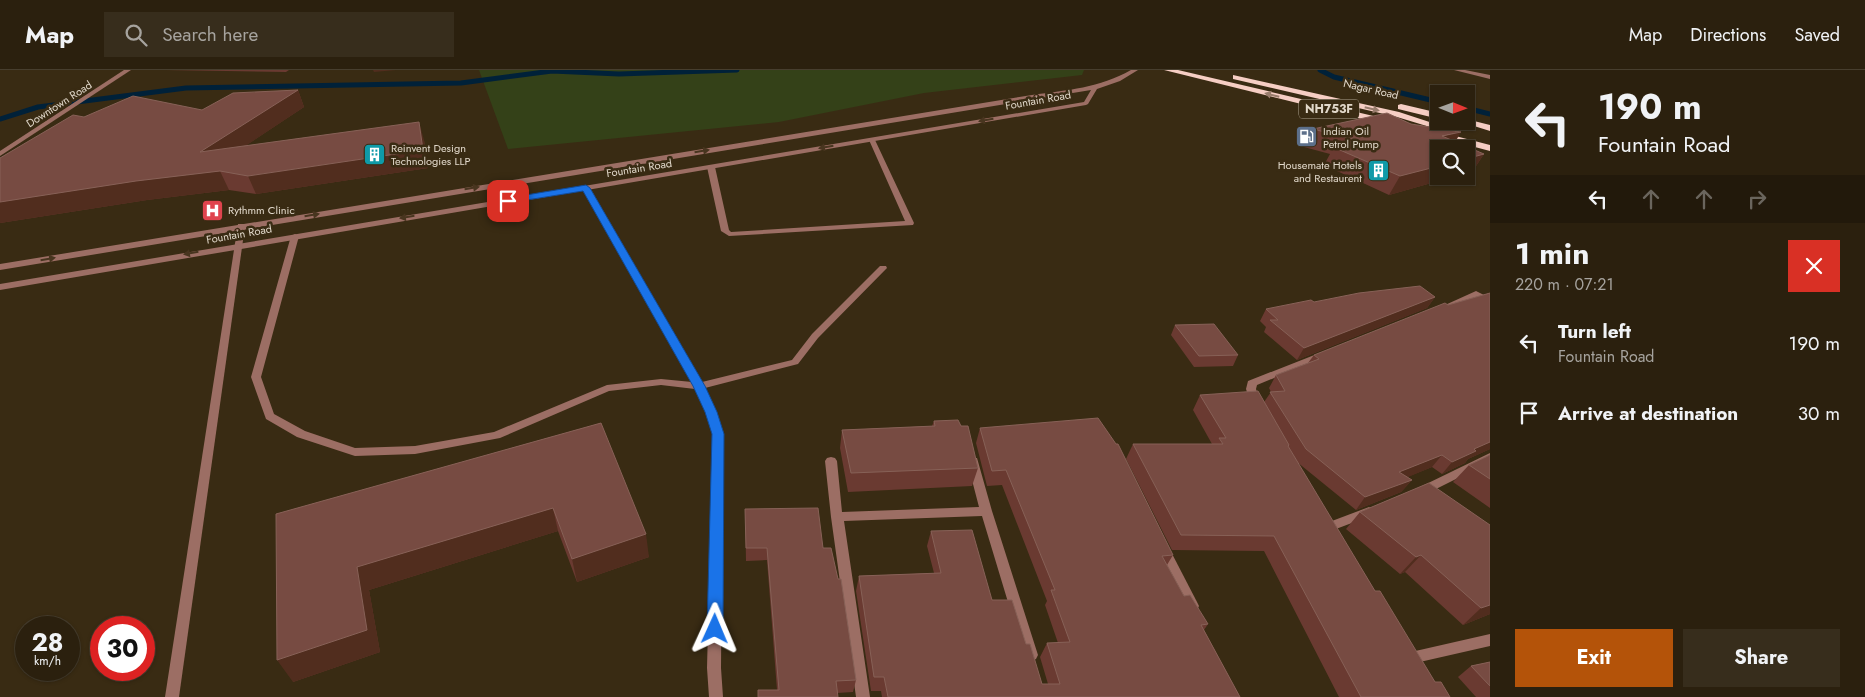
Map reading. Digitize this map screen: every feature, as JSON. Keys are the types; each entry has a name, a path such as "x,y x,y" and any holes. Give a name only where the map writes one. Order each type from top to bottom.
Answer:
{"highway":[{"name":"NH753F","path":"1168,70 1387,123"},
{"path":"1205,70 1399,115 1490,140"},
{"name":"Nagar Road","path":"1239,70 1430,114"},
{"path":"1475,124 1490,128"},
{"path":"1406,127 1490,148"}],"street":[{"name":"Downtown Road","path":"0,154 128,70"},
{"name":"Fountain Road","path":"0,267 681,154 1095,88 1118,80 1135,70"},
{"path":"1457,70 1490,77"},
{"name":"Fountain Road","path":"0,287 1086,103 1095,88"},
{"path":"49,122 68,119"},
{"path":"711,167 725,231 729,234 910,223 872,140"},
{"path":"681,154 690,171"},
{"path":"586,188 699,386 711,412 718,434 714,668 716,697"},
{"path":"172,697 241,226"},
{"path":"295,236 256,377 270,416 301,434 355,452 416,450 496,435 607,388 661,382 699,386 796,362 815,336 883,268"},
{"path":"1432,312 1476,294 1490,301"},
{"path":"1262,415 1252,398 1250,389 1252,383 1334,351"},
{"path":"970,446 986,511 1035,669"},
{"path":"1416,496 1490,457"},
{"path":"831,461 863,697"},
{"path":"1328,527 1381,507"},
{"path":"837,516 986,511"},
{"path":"1158,538 1198,618"},
{"path":"1411,657 1490,640"}],"green space":[{"path":"479,70 1084,70 1082,75 924,93 779,122 508,149"}],"building":[{"path":"298,90 200,152 419,122 423,150 248,176 220,171 136,181 0,202 0,158 73,115 84,117 133,96 202,110 233,93"},
{"path":"1387,113 1411,124 1430,127 1430,130 1461,132 1442,136 1451,140 1430,140 1430,168 1400,176 1333,147 1356,140 1313,129"},
{"path":"1475,150 1484,154 1475,156"},
{"path":"1420,286 1435,297 1304,348 1270,320 1278,320 1266,309 1311,300 1314,302 1359,293"},
{"path":"1490,293 1490,442 1452,462 1442,455 1399,472 1412,480 1365,497 1306,449 1270,392 1285,391 1276,375 1319,359 1314,355 1445,303 1448,305"},
{"path":"1214,324 1238,355 1199,356 1175,325"},
{"path":"1258,391 1288,446 1375,591 1380,591 1435,682 1441,682 1450,697 1361,697 1274,536 1181,535 1133,444 1223,444 1219,438 1226,438 1200,395"},
{"path":"1098,418 1116,444 1118,444 1173,555 1162,556 1184,596 1190,595 1208,624 1201,625 1240,697 888,697 884,677 874,677 859,576 941,573 931,531 972,530 992,600 1012,600 1026,644 1030,644 1042,684 1060,684 1047,643 1070,642 1051,590 1055,590 1006,470 992,471 980,428"},
{"path":"958,420 961,426 968,426 978,468 851,473 842,430 935,426 934,421"},
{"path":"601,423 646,534 572,559 553,508 357,567 367,630 277,660 276,514"},
{"path":"1490,455 1490,479 1469,465"},
{"path":"1429,483 1490,525 1490,605 1481,608 1421,555 1416,557 1360,512"},
{"path":"818,508 823,548 831,548 838,579 841,579 856,680 836,681 838,697 758,697 758,690 779,690 767,548 746,548 745,509"},
{"path":"1490,662 1490,686 1471,666"}],"waterway":[{"path":"0,119 38,107 186,88 461,83 552,71 619,74 737,70"},
{"path":"1320,70 1334,77 1430,100"},
{"path":"1475,110 1490,114"}],"place":[{"name":"Indian Oil Petrol Pump","path":"1307,137"},
{"name":"Reinvent Design Technologies LLP","path":"375,154"},
{"name":"Housemate Hotels and Restaurent","path":"1378,171"},
{"name":"Rythmm Clinic","path":"212,210"}],"route":[{"path":"508,201 586,188 699,386 711,412 718,434 715,629"}]}
